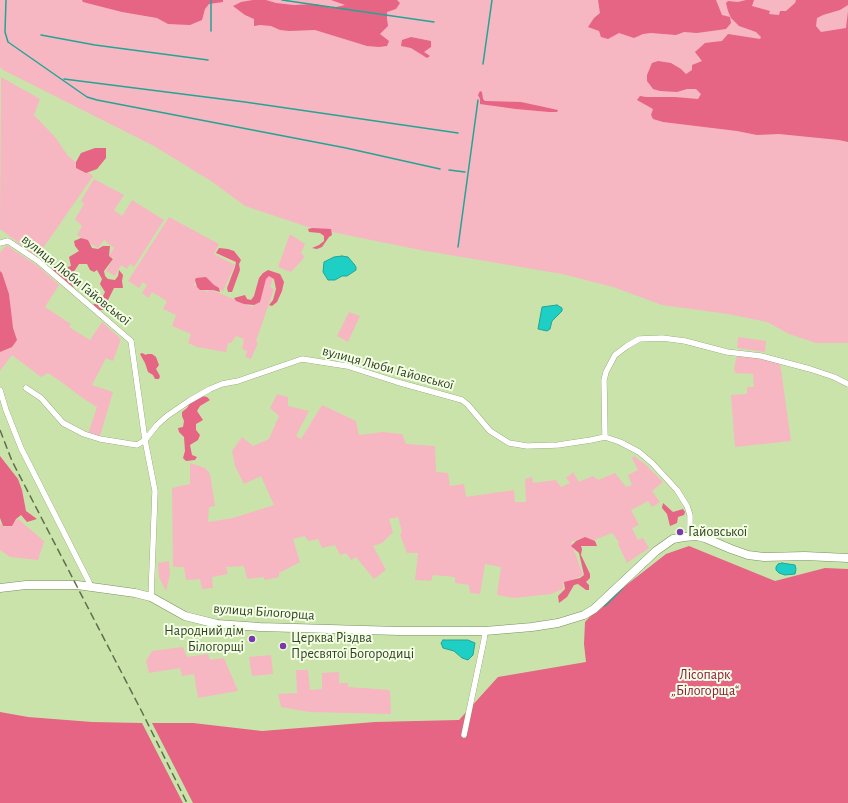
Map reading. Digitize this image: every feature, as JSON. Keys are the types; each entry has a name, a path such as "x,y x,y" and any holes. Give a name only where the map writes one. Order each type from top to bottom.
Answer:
{"street":[{"name":"вулиця Люби Гайовської","path":"0,243 8,241 38,262 131,341 145,440 155,491 151,598"},
{"path":"690,536 690,515 687,506 677,490 652,463 639,452 620,442 605,437 604,380 606,372 615,356 627,346 639,339 662,338 685,341 727,352 761,356 786,362 834,377 848,384"},
{"name":"вулиця Люби Гайовської","path":"145,440 157,425 167,416 210,388 302,359 347,366 462,400 490,431 509,443 527,446 558,445 605,437"},
{"path":"26,388 41,398 63,423 84,434 100,439 137,445 145,440"},
{"path":"0,390 21,448 86,575 90,588"},
{"name":"вулиця Білогорща","path":"0,588 26,585 77,585 135,593 151,598 185,616 217,624 260,627 399,631 485,631 558,623 584,615 594,609 656,551 673,539 690,536 705,538 730,549 748,554 764,556 848,558"},
{"path":"464,735 485,631"}],"shaded area":[{"path":"0,0 848,0 848,343 816,343 789,334 767,322 728,314 662,305 613,287 562,274 420,250 308,227 245,206 211,181 154,146 3,70 0,67"},
{"path":"1,77 40,99 34,115 55,137 68,156 93,176 37,257 0,229"},
{"path":"94,179 124,195 114,210 122,216 132,200 164,220 134,267 130,264 127,269 121,265 115,276 106,271 114,258 109,256 114,248 104,240 98,248 77,235 82,226 75,219 84,204 81,201"},
{"path":"169,217 219,244 214,254 235,265 223,291 198,277 194,285 208,292 209,289 253,307 267,274 274,276 270,287 274,289 256,341 258,343 251,359 245,357 247,351 242,349 244,339 236,336 231,343 228,343 226,352 197,347 188,343 191,334 172,326 176,315 163,309 167,301 152,292 149,298 142,293 147,285 143,282 139,288 128,281"},
{"path":"290,234 305,244 301,253 304,256 303,259 291,272 278,267"},
{"path":"6,245 38,266 59,285 45,307 71,324 69,327 90,340 102,322 121,339 113,361 106,358 92,385 113,392 100,436 88,434 97,407 48,373 41,377 12,355 0,371 0,352 10,313 7,289 0,276 0,253"},
{"path":"349,312 360,316 348,342 337,336"},
{"path":"738,337 766,341 765,352 737,348"},
{"path":"737,356 759,358 780,363 791,441 735,447 731,395 747,394 747,387 754,387 753,374 735,373 734,368"},
{"path":"277,394 288,397 288,406 309,411 296,436 301,439 322,405 356,421 359,435 383,432 402,434 406,444 435,446 436,472 448,473 450,486 464,484 466,497 514,490 515,502 526,502 525,479 532,477 533,483 556,480 561,487 570,483 566,478 573,472 579,482 593,476 598,480 615,473 626,487 632,485 628,475 638,470 632,458 634,456 645,464 663,482 652,491 660,502 652,507 648,501 631,510 639,525 632,528 638,540 643,538 649,548 627,563 618,544 619,542 612,533 589,542 585,537 571,542 583,575 563,584 563,589 551,594 514,598 497,595 501,567 485,564 480,594 470,593 469,585 455,583 455,577 433,575 431,581 415,580 418,553 407,553 400,535 402,532 398,517 389,519 393,532 382,543 373,546 386,570 374,579 356,557 351,560 346,553 340,555 335,545 322,548 318,539 308,541 305,536 293,539 300,562 279,573 279,577 265,580 263,577 248,579 244,566 226,567 228,574 212,577 213,588 202,589 200,579 186,580 184,567 173,567 172,488 190,484 190,463 205,468 210,474 215,506 209,507 208,522 233,518 274,505 261,476 244,484 235,466 232,451 242,437 253,446 269,439 279,416 270,408"},
{"path":"18,519 44,541 38,560 10,557 0,550 0,524 5,527"},
{"path":"169,561 170,575 166,591 159,577 158,563"},
{"path":"183,647 187,657 208,654 210,660 224,658 238,691 198,698 194,674 182,676 180,668 149,673 146,661 152,651"},
{"path":"271,655 273,674 252,676 249,657"},
{"path":"296,670 308,670 310,690 322,689 322,673 339,672 339,683 348,683 348,687 390,690 391,714 309,712 281,707 278,694 297,693"}],"green space":[{"path":"82,0 223,0 223,2 209,4 205,9 202,20 190,25 168,24 157,18 122,12 83,2"},
{"path":"266,0 294,5 315,4 332,8 345,5 331,0 397,0 400,3 396,9 387,12 388,26 380,34 389,41 387,46 379,47 367,46 315,30 289,31 280,30 271,26 254,26 254,19 245,15 233,6 241,2"},
{"path":"598,0 716,0 722,15 730,17 731,23 726,29 697,33 684,32 676,35 651,33 643,34 634,38 619,33 608,39 601,37 599,31 588,27 594,18 600,13"},
{"path":"754,0 752,6 770,11 769,14 779,15 780,11 786,11 795,3 796,0 848,0 848,5 840,10 817,18 816,26 821,32 846,28 848,11 848,142 779,134 757,135 737,131 663,122 653,119 651,115 653,109 637,100 640,96 698,99 701,94 696,89 687,89 677,92 653,89 647,81 647,75 652,63 658,61 671,63 686,74 692,70 692,65 702,61 695,52 705,43 722,41 728,34 760,39 761,37 756,32 739,26 731,18 728,11 726,3 728,1 738,2"},
{"path":"411,37 431,41 431,47 424,52 430,56 427,58 411,48 401,46 402,40"},
{"path":"480,91 482,92 483,99 485,101 521,102 558,110 557,112 549,112 480,104 478,95"},
{"path":"95,148 106,148 106,158 97,169 86,173 76,168 76,162 81,153"},
{"path":"308,229 331,229 332,235 322,247 317,249 312,248 324,241 324,236 320,233 309,232"},
{"path":"81,238 88,240 92,248 98,249 103,246 110,246 109,256 113,259 104,271 105,276 108,279 115,280 118,276 119,270 123,275 123,288 114,288 103,310 98,310 92,305 100,302 105,292 100,284 102,279 97,270 94,272 90,270 87,264 79,264 71,279 74,288 54,274 51,265 54,263 55,268 60,272 67,270 68,267 71,266 69,257 79,251 75,246 74,241"},
{"path":"219,248 234,251 241,260 239,264 240,270 232,292 228,292 227,288 236,262 216,253"},
{"path":"268,270 280,274 284,282 277,302 272,306 269,305 273,300 276,289 274,279 269,276 266,279 260,302 254,305 236,301 234,298 245,295 247,299 251,300 254,296 259,278"},
{"path":"0,271 9,294 13,328 17,340 12,347 0,352"},
{"path":"206,277 219,288 220,292 213,290 200,290 197,287 195,280 196,278"},
{"path":"142,353 146,355 152,354 156,357 159,365 156,369 160,376 159,379 155,379 153,375 148,372 140,354"},
{"path":"202,396 207,397 210,400 200,406 197,411 203,420 196,424 196,430 200,435 198,440 190,445 192,455 197,457 195,460 186,461 183,458 185,451 184,437 179,432 178,428 183,427 184,421 182,412 190,403"},
{"path":"0,456 18,479 22,490 26,511 37,519 27,522 21,515 16,519 12,526 3,526 0,518"},
{"path":"663,503 673,512 683,509 685,512 684,515 678,517 677,523 670,526 667,514 662,508"},
{"path":"585,537 595,541 597,546 581,546 581,555 590,574 590,578 586,582 589,585 589,590 586,590 578,584 574,585 567,597 559,603 558,596 565,589 564,582 580,578 584,575 579,553 571,546 576,541"},
{"name":"Лісопарк „Білогорща“","path":"689,546 775,581 825,568 848,569 848,803 193,803 152,723 193,723 262,731 375,722 459,720 498,677 586,662 584,644 585,622 602,604 666,554"},
{"path":"0,712 28,717 92,722 142,723 183,803 0,803"}],"water":[{"path":"334,257 348,257 356,267 356,270 347,276 342,276 335,280 328,280 323,272 324,262"},
{"path":"557,305 562,308 562,311 552,321 550,329 547,331 538,329 542,307"},
{"path":"782,563 795,565 795,574 785,575 779,573 776,570 776,567 778,564"},
{"path":"443,640 468,640 475,643 473,655 468,660 462,658 454,651 443,648 441,643"}],"waterway":[{"path":"6,0 5,32 8,42 87,97 346,148 440,169"},
{"path":"211,0 211,31"},
{"path":"282,0 434,22"},
{"path":"483,64 492,0"},
{"path":"41,35 95,45 208,60"},
{"path":"64,79 245,102 458,133"},
{"path":"458,247 478,100"},
{"path":"449,170 465,172"},
{"path":"605,606 622,589"}],"railway":[{"path":"0,430 12,461 142,712 187,803"}],"place":[{"name":"Гайовської","path":"680,532"},
{"name":"Народний дім Білогорщі","path":"252,639"},
{"name":"Церква Різдва Пресвятої Богородиці","path":"283,646"}]}
